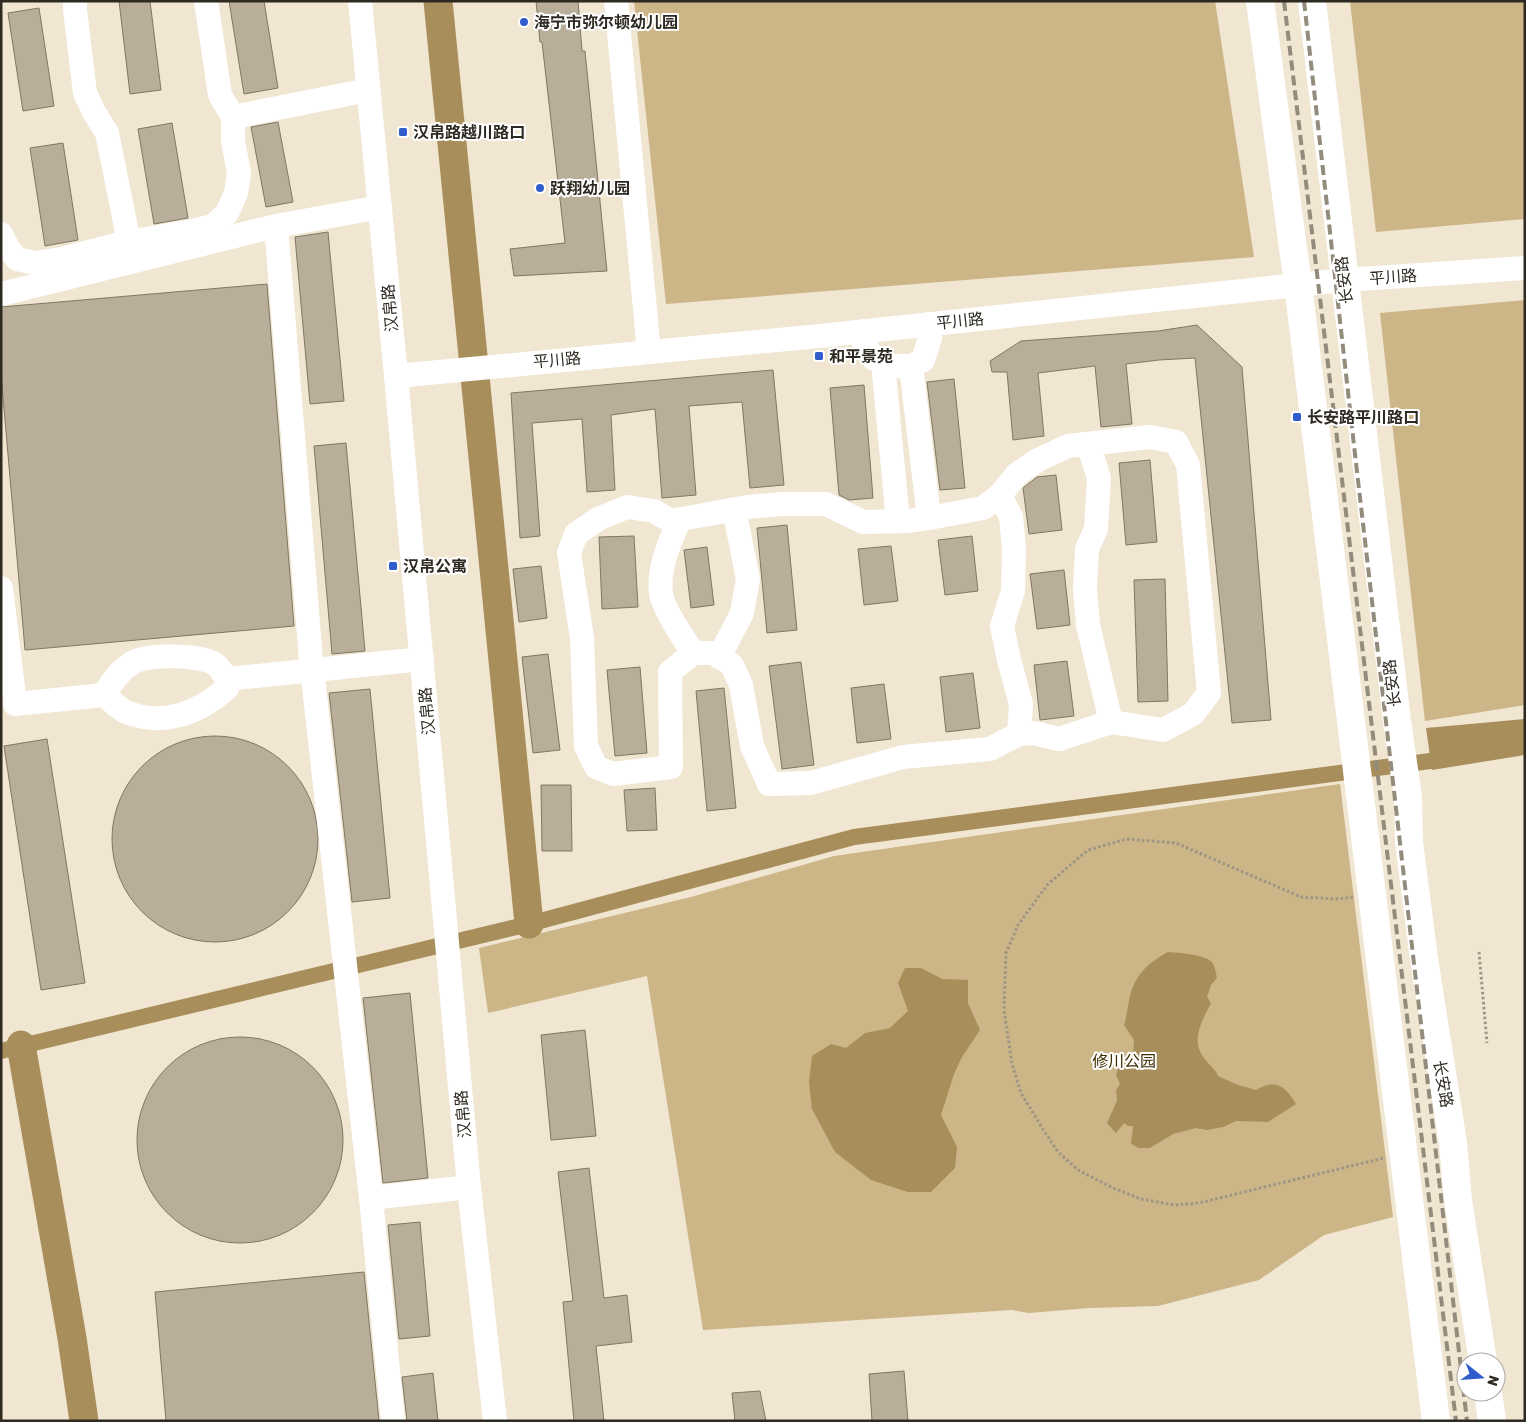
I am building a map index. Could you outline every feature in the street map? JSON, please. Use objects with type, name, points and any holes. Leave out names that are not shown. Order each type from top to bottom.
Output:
[{"type":"main road","points":[[1260,1],[1298,285],[1436,1421]]},
{"type":"main road","name":"长安路","points":[[1312,1],[1397,721],[1408,797],[1409,842],[1424,959],[1453,1143],[1458,1200],[1481,1352]]},
{"type":"main road","points":[[1489,1402],[1492,1421]]},
{"type":"street","points":[[75,1],[85,94],[107,132],[128,242]]},
{"type":"street","points":[[1,234],[8,248],[17,259],[35,263],[61,259],[128,242],[213,226],[226,213],[236,193],[239,173],[233,141],[233,117],[220,95],[206,1]]},
{"type":"street","name":"汉帛路","points":[[360,1],[380,207],[405,375],[422,660],[469,1187],[495,1421]]},
{"type":"street","points":[[616,1],[649,352]]},
{"type":"street","points":[[233,117],[368,90]]},
{"type":"street","points":[[1,294],[276,226],[380,207]]},
{"type":"street","points":[[276,226],[312,671],[350,1002],[393,1421]]},
{"type":"street","name":"平川路","points":[[405,375],[863,331],[1344,280],[1525,268]]},
{"type":"street","points":[[863,331],[864,344],[874,359],[891,366],[911,366],[924,360],[930,338],[929,324]]},
{"type":"street","points":[[883,362],[898,521]]},
{"type":"street","points":[[911,366],[929,518]]},
{"type":"street","points":[[1150,437],[1176,442],[1188,465],[1209,693],[1193,714],[1163,730],[1111,722],[1059,739],[1034,733],[1019,734],[990,749],[903,757],[811,783],[769,784],[752,746],[741,685],[732,666],[715,653],[693,653],[670,672],[671,767],[613,774],[596,767],[586,746],[582,638],[569,553],[576,534],[598,519],[627,507],[654,512],[672,521],[734,509],[783,504],[826,504],[863,522],[898,521],[929,518],[983,508],[1000,495],[1016,474],[1038,460],[1068,446],[1150,437]]},
{"type":"street","points":[[1088,444],[1100,478],[1096,529],[1088,548],[1085,590],[1088,625],[1111,722]]},
{"type":"street","points":[[1000,495],[1011,517],[1014,548],[1013,591],[1002,626],[1021,704],[1019,734]]},
{"type":"street","points":[[720,657],[742,613],[748,579],[734,509]]},
{"type":"street","points":[[680,520],[668,546],[662,567],[661,596],[680,635],[693,653]]},
{"type":"street","points":[[1,588],[15,704],[104,695],[124,711],[147,718],[174,717],[199,709],[213,700],[227,688],[227,679],[216,665],[199,657],[167,656],[133,662],[114,678],[104,695]]},
{"type":"street","points":[[227,679],[422,660]]},
{"type":"street","points":[[371,1198],[469,1187]]},
{"type":"path","points":[[1373,894],[1338,899],[1301,897],[1176,843],[1127,839],[1088,850],[1048,884],[1018,925],[1006,953],[1004,1010],[1012,1064],[1021,1092],[1058,1152],[1078,1170],[1113,1188],[1141,1199],[1174,1205],[1199,1203],[1404,1153]]},
{"type":"path","points":[[1479,952],[1487,1043]]},
{"type":"green space","points":[[634,1],[1215,1],[1254,257],[666,304]]},
{"type":"green space","points":[[1350,1],[1525,1],[1525,219],[1376,232]]},
{"type":"green space","points":[[1525,300],[1525,705],[1425,721],[1380,313]]},
{"type":"green space","name":"修川公园","points":[[1340,784],[1393,1217],[1324,1235],[1259,1280],[1158,1306],[1089,1308],[1029,1313],[1012,1310],[703,1330],[647,976],[488,1013],[479,948],[691,897],[834,856]]},
{"type":"shaded area","points":[[1525,719],[1525,755],[1432,770],[1426,728]]},
{"type":"shaded area","points":[[1168,952],[1203,957],[1214,965],[1217,978],[1211,985],[1207,997],[1211,1003],[1199,1030],[1198,1044],[1204,1058],[1218,1076],[1238,1085],[1256,1090],[1269,1085],[1280,1086],[1296,1104],[1268,1122],[1236,1121],[1223,1127],[1207,1130],[1196,1128],[1173,1134],[1150,1148],[1139,1148],[1131,1144],[1133,1126],[1128,1126],[1124,1123],[1116,1133],[1107,1123],[1117,1101],[1116,1090],[1120,1084],[1116,1075],[1118,1068],[1133,1054],[1134,1040],[1124,1025],[1131,992],[1147,966]]},
{"type":"shaded area","points":[[905,968],[921,968],[942,979],[968,980],[968,1003],[980,1030],[962,1057],[954,1074],[941,1115],[957,1147],[955,1168],[931,1192],[908,1192],[871,1180],[835,1152],[812,1109],[809,1082],[812,1056],[831,1044],[846,1048],[865,1033],[890,1028],[908,1011],[898,983]]},
{"type":"building","points":[[119,1],[150,1],[161,90],[130,94]]},
{"type":"building","points":[[229,1],[264,1],[278,88],[244,94]]},
{"type":"building","points":[[536,1],[578,1],[582,51],[585,51],[607,271],[514,276],[510,249],[565,243]]},
{"type":"building","points":[[39,8],[54,106],[23,111],[8,13]]},
{"type":"building","points":[[278,122],[293,202],[266,207],[251,127]]},
{"type":"building","points":[[172,123],[188,218],[154,224],[138,129]]},
{"type":"building","points":[[63,143],[78,240],[45,246],[30,148]]},
{"type":"building","points":[[328,232],[344,401],[310,404],[295,237]]},
{"type":"building","points":[[267,284],[294,626],[25,650],[1,374],[1,307]]},
{"type":"building","points":[[1197,325],[1242,367],[1271,720],[1232,723],[1195,358],[1126,364],[1132,424],[1101,427],[1095,366],[1038,373],[1044,436],[1013,440],[1007,372],[992,372],[990,361],[1021,341],[1158,331]]},
{"type":"building","points":[[773,370],[784,485],[750,488],[742,402],[689,406],[696,495],[662,498],[655,409],[611,415],[615,490],[587,492],[582,419],[532,423],[540,536],[520,538],[511,393]]},
{"type":"building","points":[[954,379],[965,488],[940,490],[927,382]]},
{"type":"building","points":[[864,385],[873,498],[849,500],[839,495],[830,388]]},
{"type":"building","points":[[346,443],[365,651],[332,654],[314,446]]},
{"type":"building","points":[[1150,460],[1157,542],[1126,545],[1119,463]]},
{"type":"building","points":[[1056,475],[1062,530],[1029,534],[1023,488],[1037,477]]},
{"type":"building","points":[[787,525],[797,630],[767,633],[757,528]]},
{"type":"building","points":[[634,536],[638,607],[602,609],[599,537]]},
{"type":"building","points":[[972,536],[978,591],[945,595],[938,540]]},
{"type":"building","points":[[891,546],[898,601],[864,605],[858,549]]},
{"type":"building","points":[[707,547],[714,605],[691,608],[684,550]]},
{"type":"building","points":[[541,566],[547,618],[519,622],[513,569]]},
{"type":"building","points":[[1064,570],[1070,625],[1037,629],[1030,574]]},
{"type":"building","points":[[1165,579],[1168,701],[1138,702],[1134,580]]},
{"type":"building","points":[[548,654],[560,750],[533,753],[522,657]]},
{"type":"building","points":[[1067,661],[1074,716],[1040,720],[1034,665]]},
{"type":"building","points":[[801,662],[814,765],[782,769],[769,666]]},
{"type":"building","points":[[640,667],[647,753],[615,756],[607,670]]},
{"type":"building","points":[[973,673],[980,728],[946,732],[940,677]]},
{"type":"building","points":[[884,684],[891,739],[857,743],[851,688]]},
{"type":"building","points":[[724,688],[736,808],[707,811],[696,691]]},
{"type":"building","points":[[370,689],[390,898],[352,902],[329,693]]},
{"type":"building","points":[[205,736],[225,736],[255,743],[281,759],[295,773],[311,799],[318,829],[318,849],[311,879],[295,905],[281,919],[255,935],[225,942],[205,942],[175,935],[149,919],[135,905],[119,879],[112,849],[112,829],[119,799],[135,773],[149,759],[175,743]]},
{"type":"building","points":[[47,739],[85,983],[41,990],[4,746]]},
{"type":"building","points":[[541,785],[571,785],[572,851],[542,851]]},
{"type":"building","points":[[655,788],[657,830],[627,831],[624,790]]},
{"type":"building","points":[[410,993],[428,1178],[383,1183],[363,998]]},
{"type":"building","points":[[585,1030],[596,1136],[551,1140],[541,1035]]},
{"type":"building","points":[[230,1037],[250,1037],[270,1041],[289,1049],[313,1067],[331,1091],[339,1110],[343,1140],[339,1170],[331,1189],[313,1213],[289,1231],[270,1239],[250,1243],[230,1243],[210,1239],[191,1231],[175,1220],[160,1205],[149,1189],[141,1170],[137,1150],[137,1130],[141,1110],[149,1091],[160,1075],[175,1060],[191,1049],[210,1041]]},
{"type":"building","points":[[589,1168],[604,1298],[627,1295],[632,1342],[596,1346],[604,1421],[574,1421],[563,1302],[573,1301],[558,1172]]},
{"type":"building","points":[[420,1222],[430,1336],[399,1339],[388,1225]]},
{"type":"building","points":[[364,1272],[379,1421],[166,1421],[155,1292]]},
{"type":"building","points":[[904,1371],[908,1421],[872,1421],[869,1374]]},
{"type":"building","points":[[433,1373],[438,1421],[407,1421],[402,1377]]},
{"type":"building","points":[[760,1391],[766,1421],[735,1421],[732,1393]]},
{"type":"waterway","points":[[438,1],[529,924]]},
{"type":"waterway","points":[[1,1051],[529,924],[854,837],[1453,758]]},
{"type":"waterway","points":[[21,1045],[72,1338],[84,1421]]},
{"type":"railway","points":[[1284,1],[1456,1421]]},
{"type":"railway","points":[[1304,1],[1467,1421]]},
{"type":"place","name":"海宁市弥尔顿幼儿园","points":[[524,22]]},
{"type":"place","name":"汉帛路越川路口","points":[[403,132]]},
{"type":"place","name":"跃翔幼儿园","points":[[540,188]]},
{"type":"place","name":"和平景苑","points":[[819,356]]},
{"type":"place","name":"长安路平川路口","points":[[1297,417]]},
{"type":"place","name":"汉帛公寓","points":[[393,566]]}]
